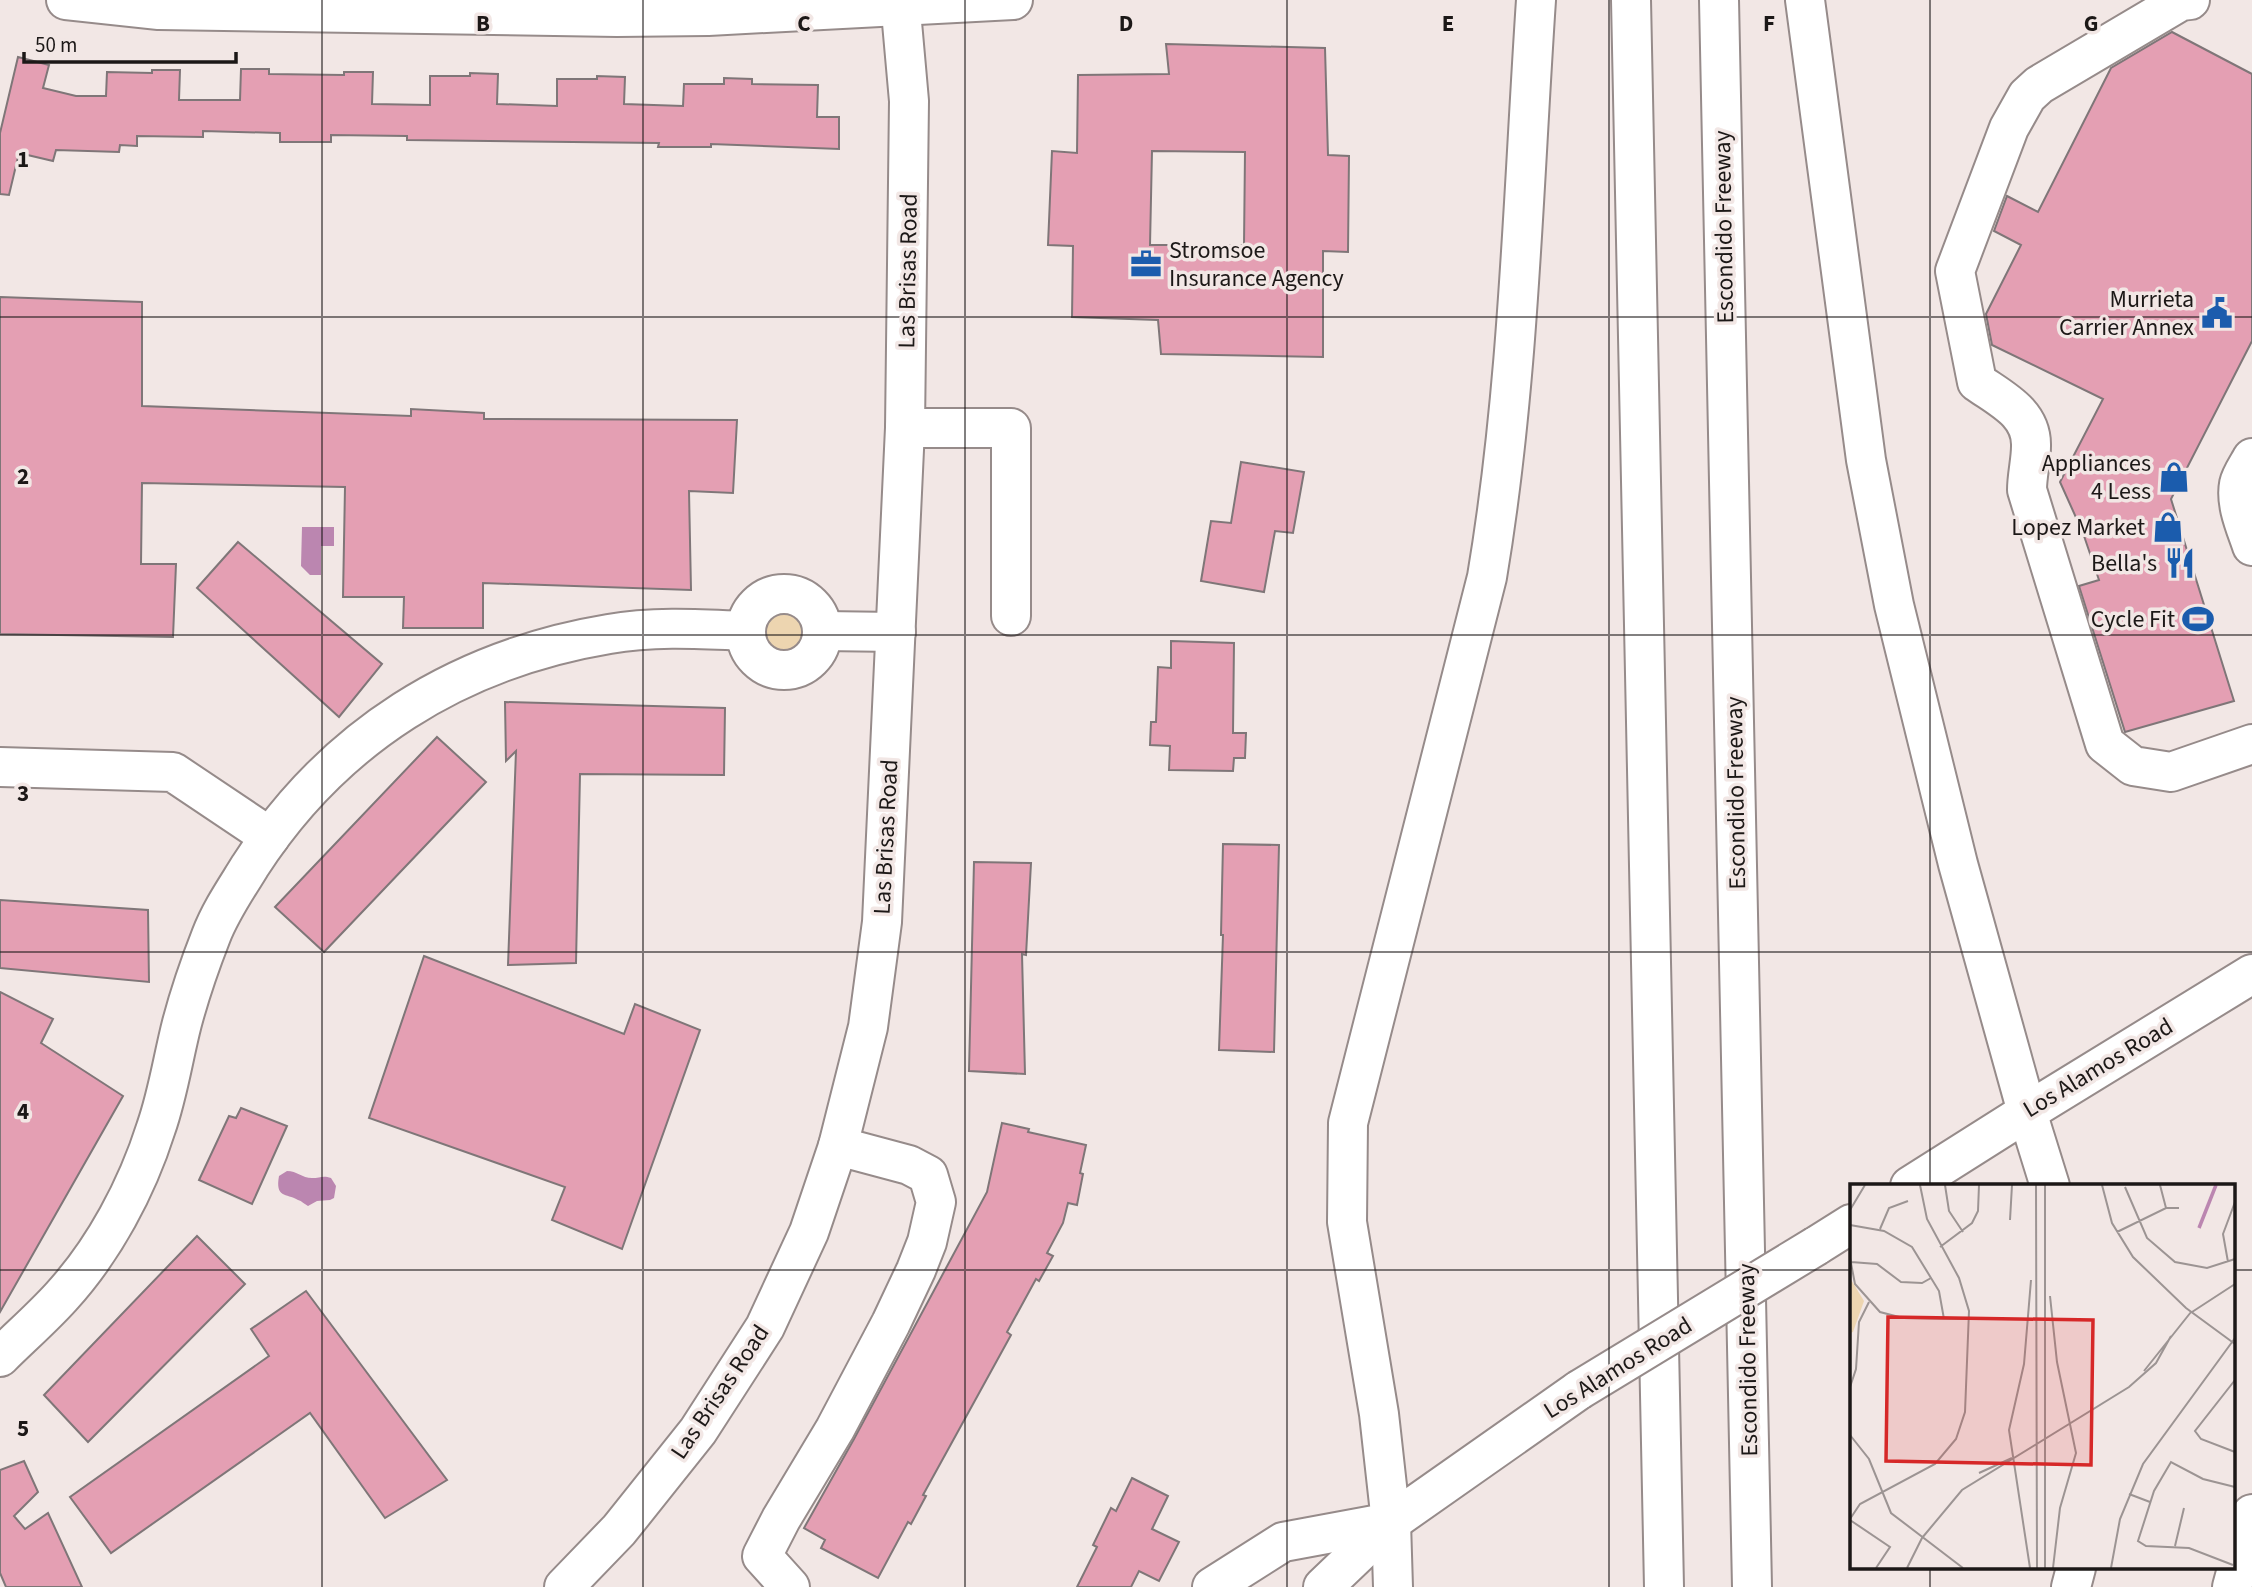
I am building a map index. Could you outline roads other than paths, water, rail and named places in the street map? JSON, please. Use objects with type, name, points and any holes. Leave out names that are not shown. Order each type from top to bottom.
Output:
[{"type":"main road","points":[[66,0],[159,10],[616,9],[708,16],[900,3],[1013,0]]},
{"type":"main road","points":[[1393,1587],[1391,1522],[1379,1414],[1347,1222],[1348,1123],[1487,577],[1501,496],[1513,378],[1536,0]]},
{"type":"main road","points":[[1632,0],[1664,1587]]},
{"type":"main road","name":"Escondido Freeway","points":[[1719,0],[1752,1587]]},
{"type":"main road","points":[[1805,0],[1866,460],[1891,592],[1958,864],[2026,1112],[2049,1184]]},
{"type":"main road","points":[[2190,0],[2181,1],[2039,85],[2026,96],[2009,128],[1955,271],[1977,382],[2016,410],[2026,421],[2030,431],[2028,490],[2105,744],[2133,766],[2171,772],[2252,744]]},
{"type":"main road","name":"Las Brisas Road","points":[[564,1587],[619,1530],[698,1431],[765,1327],[809,1232],[838,1146],[868,1027],[882,922],[905,428],[909,101],[900,3]]},
{"type":"main road","points":[[905,428],[1011,428],[1011,616]]},
{"type":"main road","points":[[2252,458],[2239,483],[2241,511],[2252,546]]},
{"type":"main road","points":[[783,594],[794,594],[809,602],[819,615],[823,639],[816,655],[802,666],[786,671],[771,668],[757,659],[748,646],[746,631],[748,619],[761,601],[783,594]]},
{"type":"main road","points":[[0,1357],[63,1295],[118,1215],[156,1130],[182,1022],[211,934],[226,902],[270,837],[307,791],[364,740],[412,704],[470,676],[533,651],[610,633],[677,629],[746,631]]},
{"type":"main road","points":[[823,631],[895,632]]},
{"type":"main road","points":[[0,767],[173,772],[270,837]]},
{"type":"main road","name":"Los Alamos Road","points":[[1913,1184],[2252,974]]},
{"type":"main road","points":[[775,1582],[762,1556],[835,1429],[891,1323],[927,1242],[936,1202],[928,1175],[909,1164],[838,1146]]},
{"type":"main road","name":"Los Alamos Road","points":[[1323,1587],[1391,1522],[1578,1390],[1850,1225]]},
{"type":"main road","points":[[2232,1587],[2252,1514]]},
{"type":"main road","name":"Los Alamos Road","points":[[1212,1587],[1283,1542],[1391,1522]]},
{"type":"main road","points":[[2071,1587],[2075,1570]]},
{"type":"place","name":"Stromsoe Insurance Agency","points":[[1146,264]]},
{"type":"place","name":"Murrieta Carrier Annex","points":[[2217,313]]},
{"type":"place","name":"Appliances 4 Less","points":[[2174,477]]},
{"type":"place","name":"Lopez Market","points":[[2168,527]]},
{"type":"place","name":"Bella's","points":[[2180,563]]},
{"type":"place","name":"Cycle Fit","points":[[2198,619]]}]
